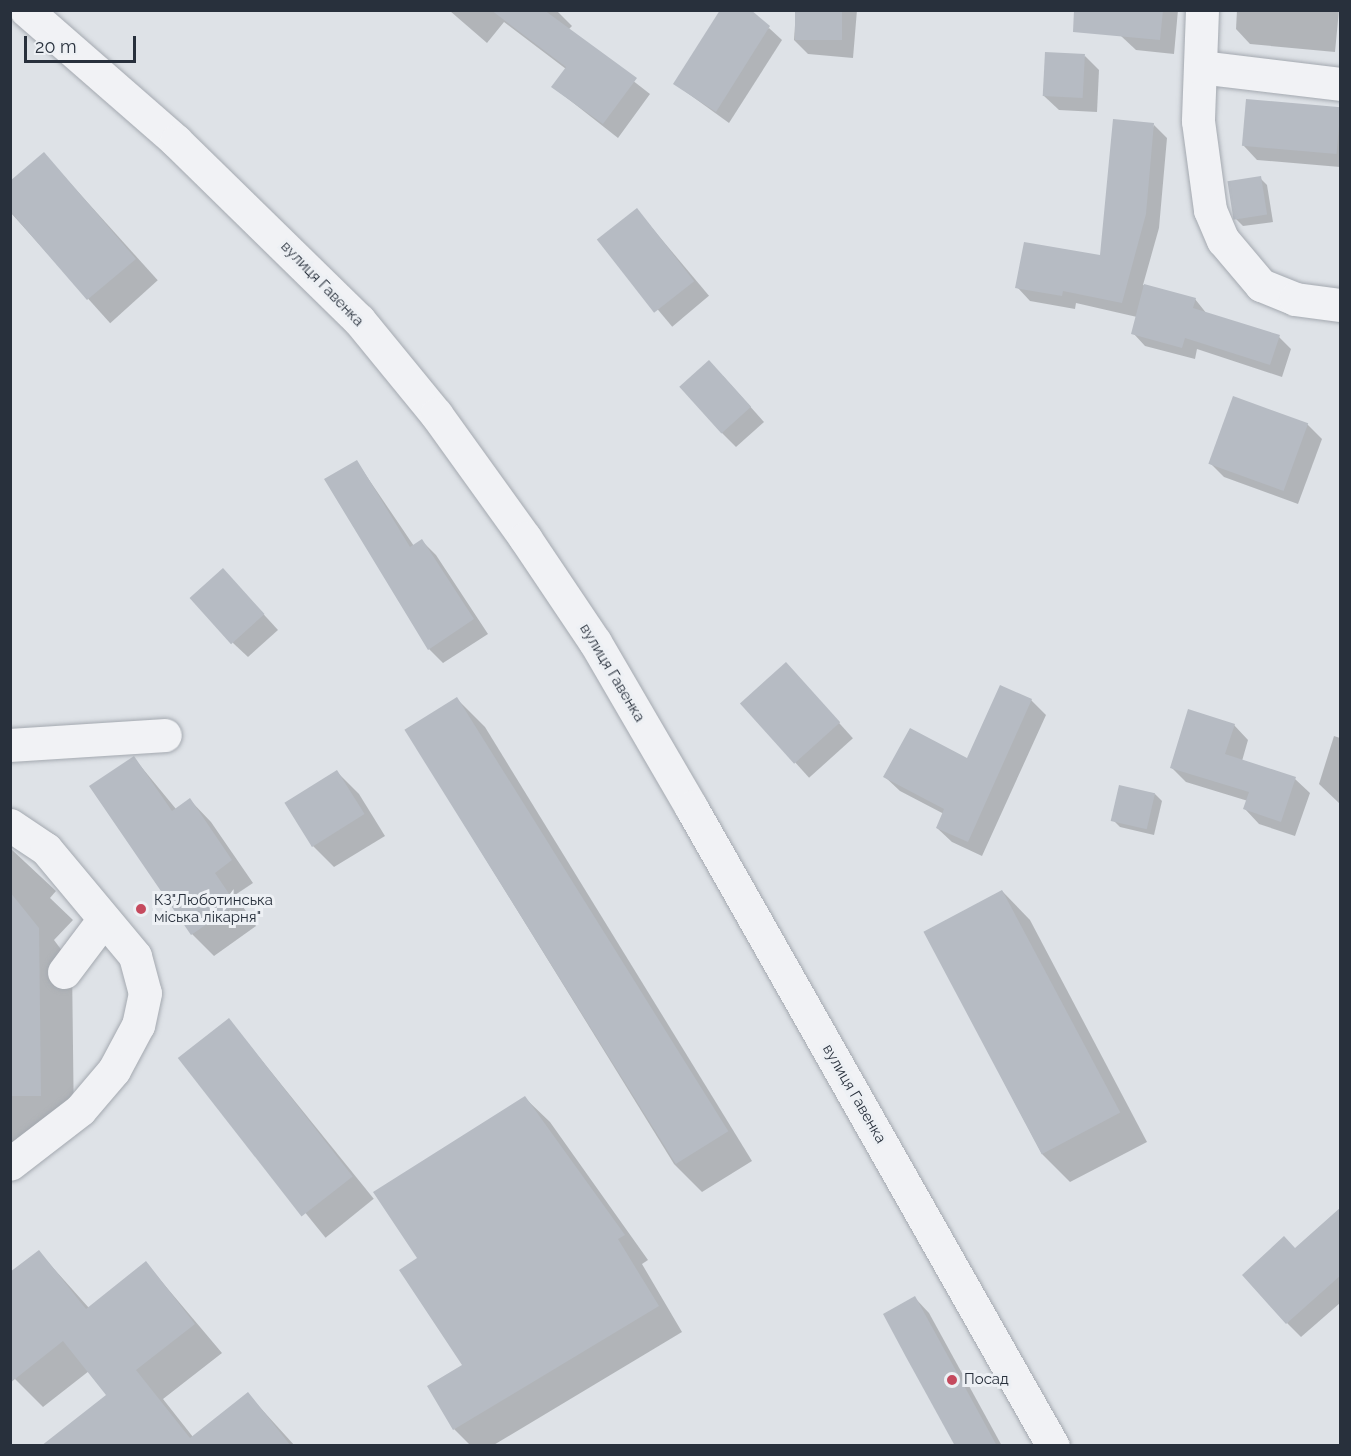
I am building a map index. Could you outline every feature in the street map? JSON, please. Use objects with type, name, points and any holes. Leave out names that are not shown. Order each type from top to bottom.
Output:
[{"type":"street","name":"вулиця Гавенка","points":[[26,10],[177,141],[359,320],[518,529],[643,725],[1053,1446]]},
{"type":"street","points":[[1202,10],[1198,121],[1210,210],[1223,240],[1261,285],[1295,299],[1341,305]]},
{"type":"street","points":[[1200,67],[1341,84]]},
{"type":"street","points":[[10,745],[165,735]]},
{"type":"street","points":[[10,825],[46,849],[104,919],[142,969],[145,993],[138,1025],[114,1070],[80,1110],[10,1164]]},
{"type":"street","points":[[64,972],[104,919]]},
{"type":"building","points":[[491,10],[544,10],[637,78],[603,124],[551,87],[566,67]]},
{"type":"building","points":[[720,10],[751,10],[770,26],[716,112],[673,84]]},
{"type":"building","points":[[795,10],[842,10],[842,40],[795,40]]},
{"type":"building","points":[[1074,10],[1163,10],[1160,40],[1073,32]]},
{"type":"building","points":[[1045,52],[1085,54],[1083,98],[1043,96]]},
{"type":"building","points":[[1246,99],[1340,107],[1337,154],[1242,146]]},
{"type":"building","points":[[1113,119],[1154,123],[1146,214],[1122,303],[1063,291],[1062,296],[1015,288],[1024,242],[1100,255]]},
{"type":"building","points":[[44,152],[136,259],[87,300],[10,211],[10,181]]},
{"type":"building","points":[[1261,176],[1267,215],[1234,220],[1227,181]]},
{"type":"building","points":[[637,208],[694,281],[654,313],[597,239]]},
{"type":"building","points":[[1144,284],[1196,298],[1193,308],[1280,335],[1270,365],[1185,338],[1182,348],[1131,334]]},
{"type":"building","points":[[709,360],[751,407],[721,434],[679,387]]},
{"type":"building","points":[[1233,396],[1308,423],[1284,491],[1208,464]]},
{"type":"building","points":[[357,460],[410,547],[422,539],[474,619],[428,650],[324,479]]},
{"type":"building","points":[[223,568],[264,614],[231,644],[190,598]]},
{"type":"building","points":[[786,662],[840,722],[794,764],[740,703]]},
{"type":"building","points":[[1000,685],[1032,699],[968,842],[936,828],[944,809],[883,777],[910,728],[967,758]]},
{"type":"building","points":[[457,697],[728,1131],[676,1164],[404,730]]},
{"type":"building","points":[[1188,709],[1235,724],[1225,754],[1296,777],[1281,822],[1243,809],[1249,792],[1170,768]]},
{"type":"building","points":[[134,756],[172,811],[190,798],[232,860],[215,873],[236,904],[191,935],[89,786]]},
{"type":"building","points":[[337,770],[365,814],[312,847],[284,803]]},
{"type":"building","points":[[1119,785],[1155,793],[1147,829],[1111,821]]},
{"type":"building","points":[[1002,890],[1120,1113],[1042,1154],[923,932]]},
{"type":"building","points":[[10,892],[39,928],[41,1096],[10,1096]]},
{"type":"building","points":[[229,1018],[353,1176],[302,1216],[178,1058]]},
{"type":"building","points":[[525,1096],[625,1235],[618,1239],[659,1306],[453,1430],[427,1386],[462,1365],[399,1270],[417,1258],[373,1192]]},
{"type":"building","points":[[1341,1207],[1341,1275],[1286,1324],[1242,1275],[1284,1236],[1295,1248]]},
{"type":"building","points":[[39,1250],[86,1309],[146,1261],[195,1324],[136,1370],[190,1438],[248,1392],[291,1446],[41,1446],[106,1395],[63,1341],[10,1383],[10,1272]]},
{"type":"building","points":[[915,1296],[997,1446],[955,1446],[906,1357],[883,1314]]},
{"type":"place","name":"КЗ\"Люботинська мiська лiкарня\"","points":[[141,909]]},
{"type":"place","name":"Посад","points":[[952,1380]]}]
